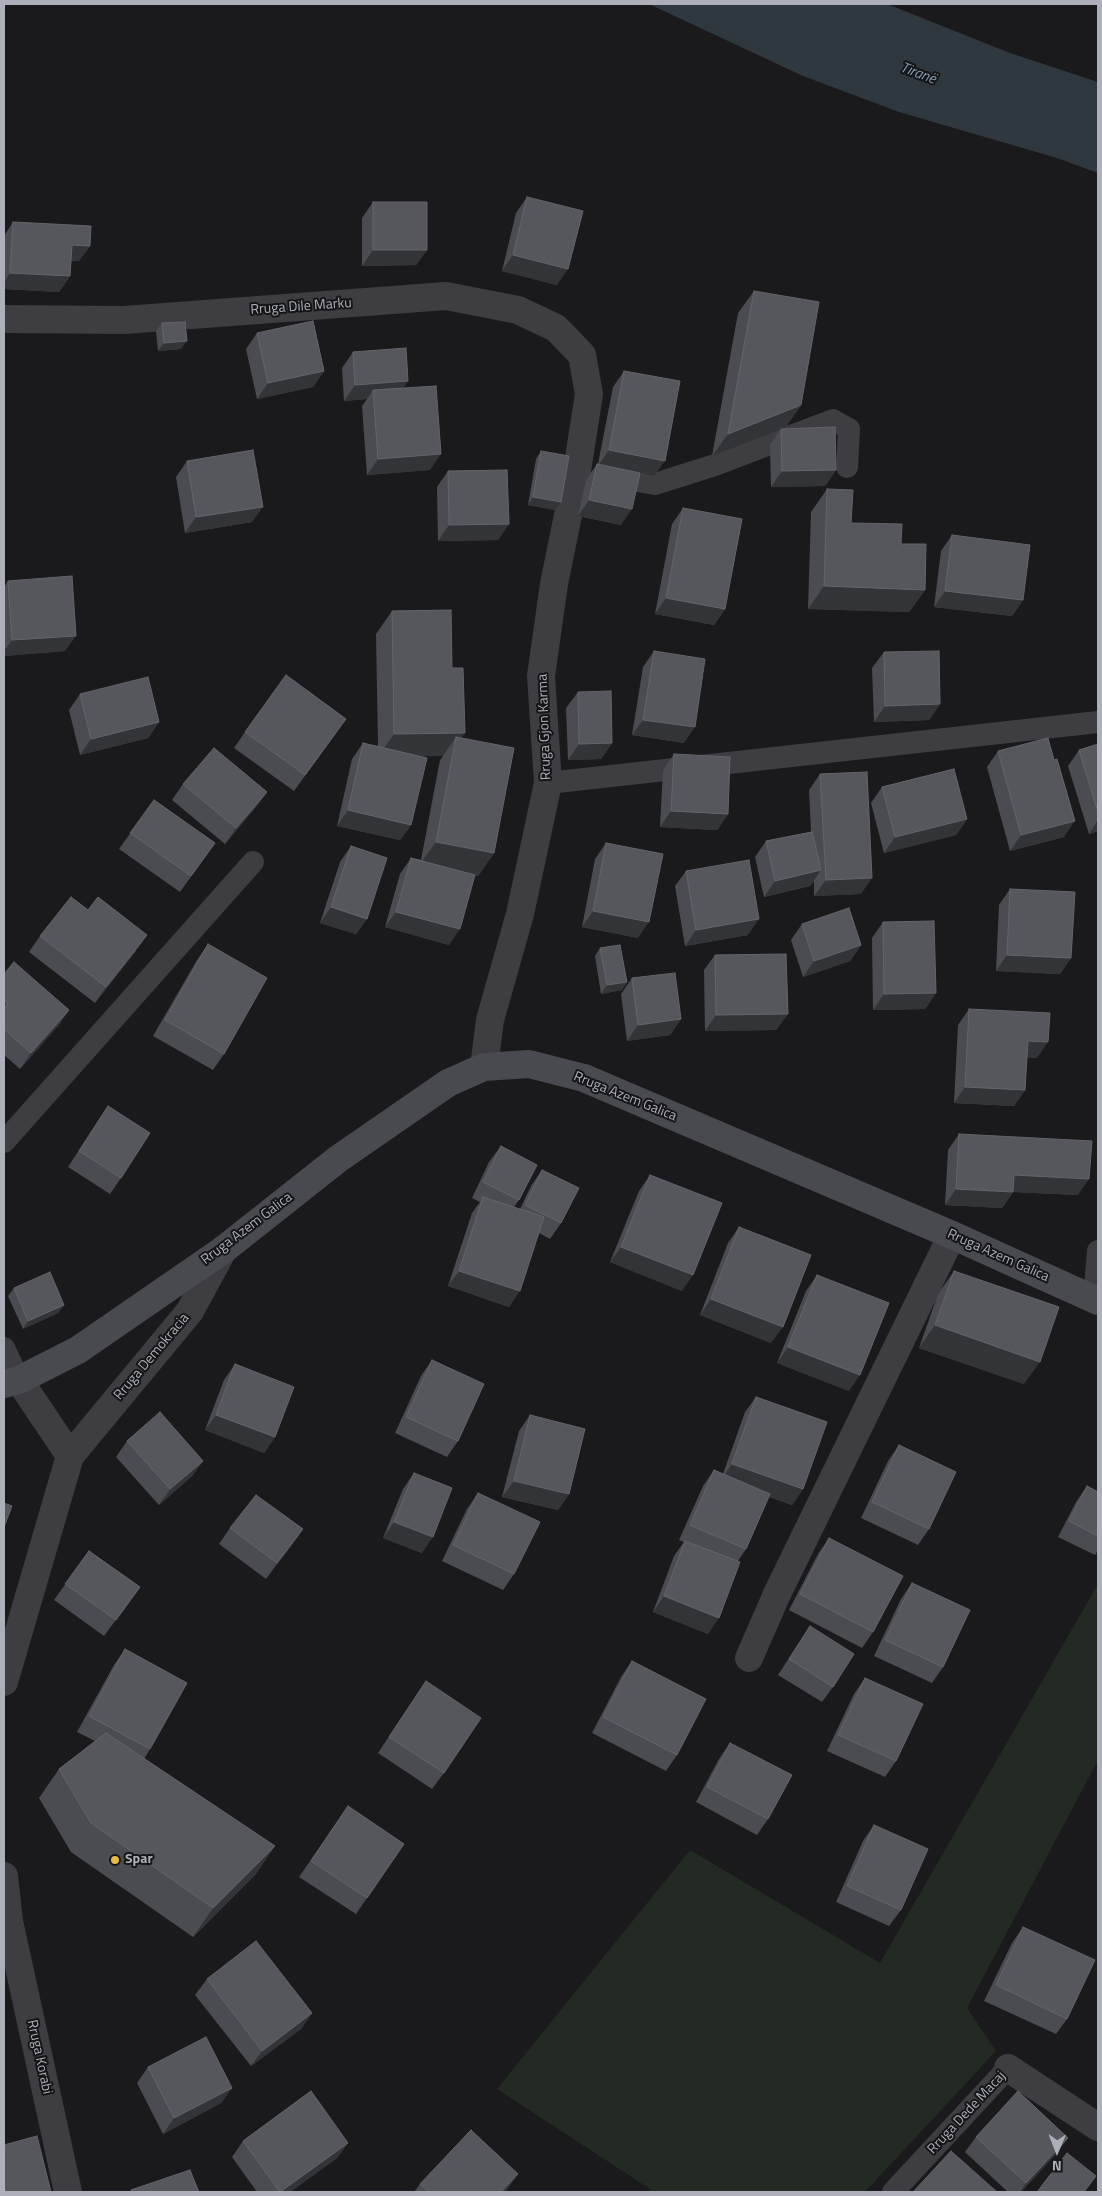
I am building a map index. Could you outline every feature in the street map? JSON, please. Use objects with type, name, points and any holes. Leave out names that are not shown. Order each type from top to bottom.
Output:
[{"type":"main road","name":"Rruga Azem Galica","points":[[9,1378],[78,1350],[222,1250],[338,1159],[448,1083],[484,1067],[529,1064],[584,1078],[952,1235],[1096,1300]]},
{"type":"street","name":"Rruga Dile Marku","points":[[4,319],[124,320],[446,296],[518,310],[556,328],[582,355]]},
{"type":"street","name":"Rruga Gjon Karma","points":[[484,1067],[490,1020],[520,914],[548,783],[541,676],[554,584],[577,471],[589,394],[582,355]]},
{"type":"street","points":[[750,1658],[777,1594],[952,1235]]},
{"type":"street","name":"Rruga Demokracia","points":[[4,1682],[70,1456],[190,1311],[222,1250]]},
{"type":"street","points":[[9,1378],[70,1456]]},
{"type":"street","points":[[4,1876],[6,1921]]},
{"type":"street","name":"Rruga Korabi","points":[[6,1921],[68,2192]]},
{"type":"street","name":"Rruga Dede Macaj","points":[[1008,2068],[1098,2127]]},
{"type":"lane","points":[[577,471],[655,484],[715,465],[833,420],[849,429],[847,467]]},
{"type":"lane","points":[[548,783],[1098,722]]},
{"type":"lane","points":[[4,1142],[253,862]]},
{"type":"lane","points":[[1096,1300],[1098,1251]]},
{"type":"lane","points":[[4,1348],[9,1378]]},
{"type":"lane","name":"Rruga Dede Macaj","points":[[893,2192],[1008,2068]]},
{"type":"shaded area","points":[[1098,1584],[1098,1760],[967,2008],[996,2051],[865,2192],[648,2192],[650,2189],[497,2089],[690,1850],[880,1963]]},
{"type":"water","name":"Tiranë","points":[[649,4],[887,4],[1010,53],[1098,82],[1098,173],[1057,158],[899,112],[803,76]]},
{"type":"building","points":[[527,197],[583,211],[568,269],[513,255]]},
{"type":"building","points":[[373,202],[427,202],[427,250],[373,250]]},
{"type":"building","points":[[13,222],[91,226],[90,246],[72,245],[70,276],[10,273]]},
{"type":"building","points":[[754,291],[819,302],[801,405],[728,434]]},
{"type":"building","points":[[313,321],[324,371],[268,383],[257,333]]},
{"type":"building","points":[[185,322],[187,341],[164,343],[162,323]]},
{"type":"building","points":[[406,348],[408,381],[355,385],[353,352]]},
{"type":"building","points":[[624,371],[680,381],[665,461],[609,450]]},
{"type":"building","points":[[436,386],[441,454],[378,459],[373,390]]},
{"type":"building","points":[[835,427],[836,470],[782,471],[781,429]]},
{"type":"building","points":[[253,450],[263,507],[196,517],[187,461]]},
{"type":"building","points":[[541,451],[569,456],[561,502],[533,497]]},
{"type":"building","points":[[597,464],[640,473],[632,509],[589,500]]},
{"type":"building","points":[[507,470],[509,524],[449,525],[448,471]]},
{"type":"building","points":[[827,489],[853,490],[851,523],[902,524],[901,544],[926,544],[925,590],[824,586]]},
{"type":"building","points":[[683,508],[742,519],[725,609],[666,598]]},
{"type":"building","points":[[952,535],[1030,545],[1023,600],[945,591]]},
{"type":"building","points":[[72,576],[76,636],[12,640],[8,581]]},
{"type":"building","points":[[451,610],[452,668],[463,668],[465,733],[394,734],[392,611]]},
{"type":"building","points":[[654,651],[705,659],[695,727],[643,720]]},
{"type":"building","points":[[939,651],[940,704],[885,706],[884,652]]},
{"type":"building","points":[[286,675],[346,719],[305,775],[245,732]]},
{"type":"building","points":[[148,677],[159,722],[91,739],[80,694]]},
{"type":"building","points":[[611,691],[612,743],[579,744],[578,692]]},
{"type":"building","points":[[456,737],[514,748],[494,853],[436,842]]},
{"type":"building","points":[[1048,738],[1054,760],[1057,759],[1075,821],[1021,835],[998,751]]},
{"type":"building","points":[[363,743],[427,758],[411,825],[348,810]]},
{"type":"building","points":[[1098,744],[1098,812],[1079,750]]},
{"type":"building","points":[[214,748],[267,792],[236,828],[183,784]]},
{"type":"building","points":[[674,754],[730,757],[728,814],[671,811]]},
{"type":"building","points":[[954,769],[967,819],[895,837],[882,787]]},
{"type":"building","points":[[867,772],[872,878],[826,880],[820,774]]},
{"type":"building","points":[[154,800],[215,843],[191,876],[130,833]]},
{"type":"building","points":[[812,832],[821,870],[775,881],[766,841]]},
{"type":"building","points":[[606,843],[663,854],[649,922],[593,911]]},
{"type":"building","points":[[351,846],[387,858],[367,919],[331,907]]},
{"type":"building","points":[[411,858],[475,875],[460,929],[396,912]]},
{"type":"building","points":[[749,860],[759,919],[696,930],[686,871]]},
{"type":"building","points":[[1010,889],[1075,892],[1071,958],[1007,955]]},
{"type":"building","points":[[71,897],[88,910],[98,897],[147,935],[106,987],[40,936]]},
{"type":"building","points":[[849,908],[861,945],[814,961],[802,924]]},
{"type":"building","points":[[934,921],[936,993],[884,994],[883,922]]},
{"type":"building","points":[[208,944],[267,978],[224,1054],[165,1020]]},
{"type":"building","points":[[620,945],[627,982],[607,985],[600,948]]},
{"type":"building","points":[[786,954],[788,1014],[716,1015],[715,955]]},
{"type":"building","points":[[14,962],[69,1010],[31,1053],[4,1029],[4,1009],[8,1003],[4,999],[4,974]]},
{"type":"building","points":[[675,973],[681,1019],[638,1025],[632,978]]},
{"type":"building","points":[[969,1009],[1050,1013],[1048,1042],[1028,1041],[1025,1090],[965,1087]]},
{"type":"building","points":[[108,1106],[150,1133],[121,1178],[79,1151]]},
{"type":"building","points":[[959,1134],[1092,1141],[1089,1179],[1014,1175],[1013,1192],[956,1189]]},
{"type":"building","points":[[501,1146],[537,1165],[519,1200],[483,1182]]},
{"type":"building","points":[[542,1170],[579,1188],[561,1223],[525,1205]]},
{"type":"building","points":[[650,1175],[722,1203],[693,1275],[621,1247]]},
{"type":"building","points":[[483,1197],[544,1217],[520,1291],[459,1271]]},
{"type":"building","points":[[739,1227],[811,1255],[783,1327],[711,1299]]},
{"type":"building","points":[[954,1271],[1059,1307],[1040,1362],[935,1325]]},
{"type":"building","points":[[50,1272],[64,1305],[28,1321],[14,1288]]},
{"type":"building","points":[[817,1275],[889,1303],[860,1375],[788,1347]]},
{"type":"building","points":[[432,1360],[484,1384],[458,1441],[406,1417]]},
{"type":"building","points":[[235,1364],[294,1387],[275,1437],[216,1415]]},
{"type":"building","points":[[756,1397],[827,1422],[803,1489],[732,1464]]},
{"type":"building","points":[[160,1412],[203,1461],[170,1489],[127,1441]]},
{"type":"building","points":[[530,1415],[585,1429],[569,1494],[514,1481]]},
{"type":"building","points":[[899,1445],[956,1472],[929,1529],[872,1502]]},
{"type":"building","points":[[714,1470],[770,1494],[746,1549],[690,1525]]},
{"type":"building","points":[[414,1473],[452,1488],[433,1537],[394,1522]]},
{"type":"building","points":[[1087,1486],[1098,1492],[1098,1536],[1069,1521]]},
{"type":"building","points":[[478,1493],[540,1522],[514,1574],[453,1545]]},
{"type":"building","points":[[256,1495],[303,1529],[277,1563],[230,1528]]},
{"type":"building","points":[[4,1503],[12,1506],[4,1527]]},
{"type":"building","points":[[829,1538],[903,1576],[873,1632],[800,1594]]},
{"type":"building","points":[[685,1541],[740,1562],[719,1618],[664,1596]]},
{"type":"building","points":[[89,1551],[140,1587],[116,1620],[65,1584]]},
{"type":"building","points":[[912,1583],[970,1610],[943,1667],[885,1640]]},
{"type":"building","points":[[810,1626],[854,1654],[833,1687],[789,1659]]},
{"type":"building","points":[[125,1649],[187,1683],[150,1749],[89,1716]]},
{"type":"building","points":[[632,1661],[706,1699],[677,1755],[603,1717]]},
{"type":"building","points":[[865,1678],[923,1704],[896,1761],[838,1735]]},
{"type":"building","points":[[426,1681],[481,1718],[444,1773],[389,1737]]},
{"type":"building","points":[[106,1733],[275,1846],[213,1908],[91,1823],[59,1769]]},
{"type":"building","points":[[730,1743],[792,1775],[768,1819],[707,1787]]},
{"type":"building","points":[[348,1806],[404,1844],[367,1898],[311,1861]]},
{"type":"building","points":[[874,1825],[928,1849],[901,1910],[847,1886]]},
{"type":"building","points":[[1023,1927],[1095,1960],[1067,2019],[996,1985]]},
{"type":"building","points":[[256,1941],[312,2013],[262,2051],[207,1979]]},
{"type":"building","points":[[206,2037],[232,2088],[174,2118],[148,2067]]},
{"type":"building","points":[[311,2091],[348,2143],[280,2192],[243,2141]]},
{"type":"building","points":[[1018,2091],[1068,2138],[1026,2183],[976,2137]]},
{"type":"building","points":[[471,2130],[518,2174],[501,2192],[429,2192],[420,2184]]},
{"type":"building","points":[[37,2136],[51,2192],[4,2192],[4,2145]]},
{"type":"building","points":[[951,2151],[997,2192],[913,2192]]},
{"type":"building","points":[[1067,2153],[1096,2176],[1084,2192],[1037,2192]]},
{"type":"building","points":[[190,2170],[199,2192],[131,2192],[131,2190]]},
{"type":"place","name":"Spar","points":[[115,1860]]}]
